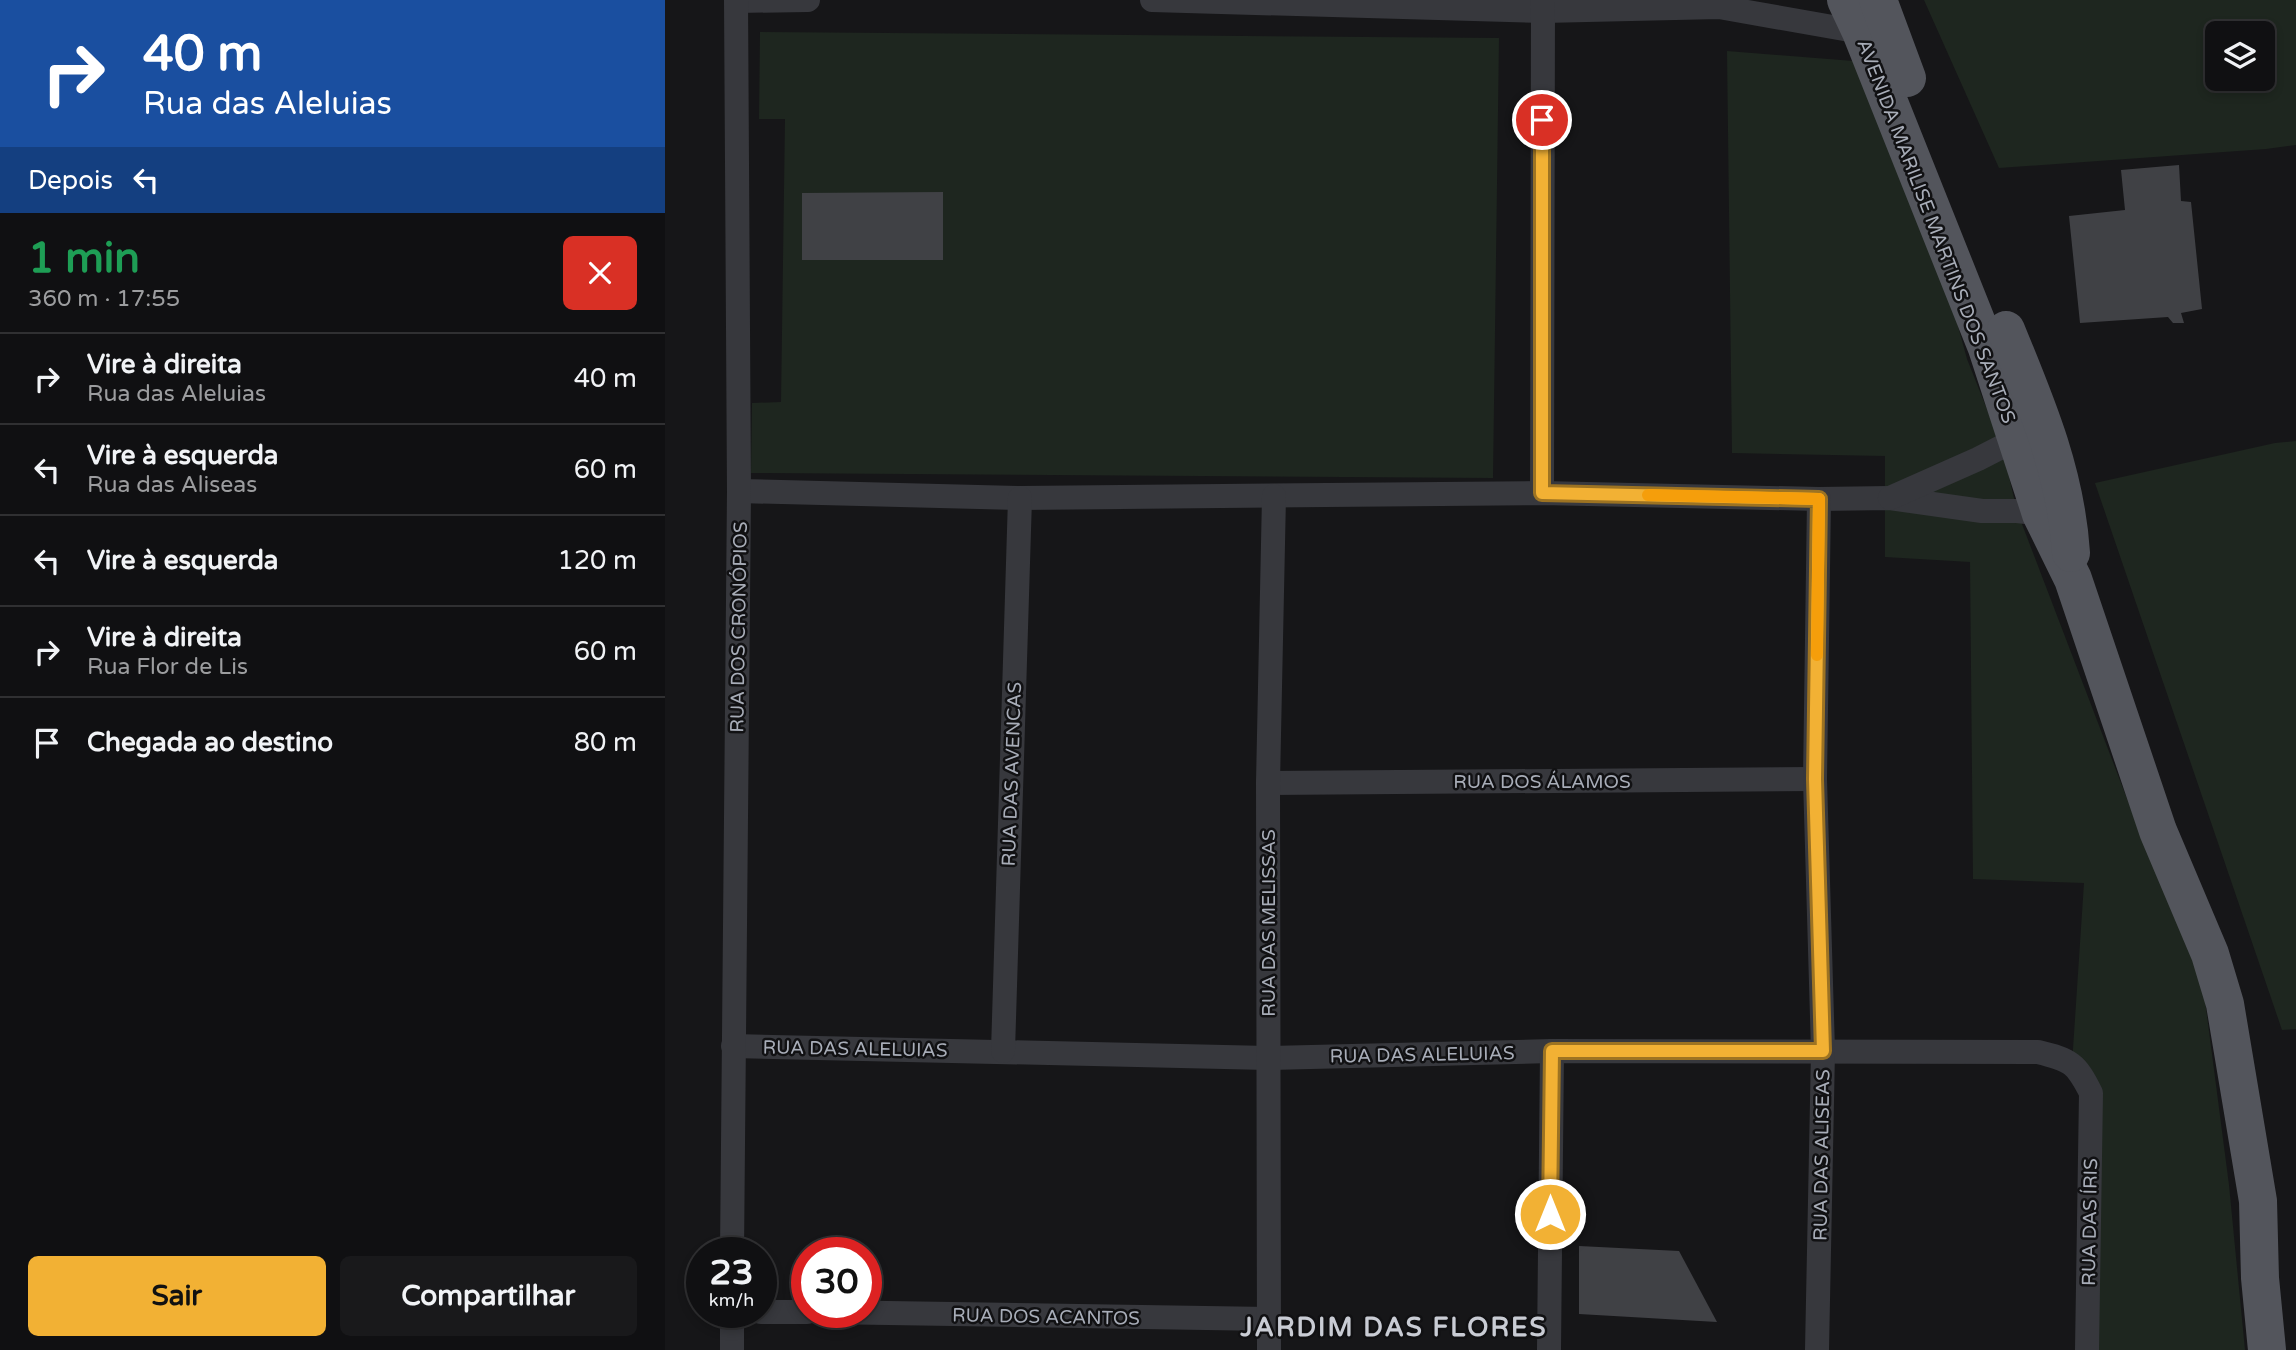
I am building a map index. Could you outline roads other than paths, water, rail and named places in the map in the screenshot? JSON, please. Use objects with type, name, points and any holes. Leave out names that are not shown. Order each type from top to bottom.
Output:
[{"type":"main road","name":"AVENIDA MARILISE MARTINS DOS SANTOS","points":[[1861,11],[1987,348],[2032,435],[2073,579],[2158,831],[2210,954],[2225,1004],[2258,1201],[2260,1278],[2267,1350]]},
{"type":"street","points":[[736,0],[808,0]]},
{"type":"street","name":"RUA DOS CRONÓPIOS","points":[[732,1237],[739,491],[736,0]]},
{"type":"street","points":[[1152,0],[1543,6],[1723,4],[1861,11]]},
{"type":"street","points":[[1542,493],[1543,6]]},
{"type":"street","points":[[1890,498],[2032,435]]},
{"type":"street","points":[[739,491],[1020,498],[1542,493],[1890,498],[1982,511],[2055,515]]},
{"type":"street","name":"RUA DAS MELISSAS","points":[[1269,1350],[1268,783],[1274,496]]},
{"type":"street","name":"RUA DAS AVENCAS","points":[[1003,1051],[1020,498]]},
{"type":"street","name":"RUA DAS ALISEAS","points":[[1817,1350],[1823,1051],[1815,779],[1819,499]]},
{"type":"street","name":"RUA DOS ÁLAMOS","points":[[1268,783],[1815,779]]},
{"type":"street","name":"RUA DAS ALELUIAS","points":[[733,1046],[1268,1058],[1552,1051],[2038,1052],[2061,1057],[2079,1069],[2091,1093]]},
{"type":"street","points":[[1549,1350],[1552,1051]]},
{"type":"street","name":"RUA DAS ÍRIS","points":[[2087,1350],[2091,1093]]},
{"type":"street","name":"RUA DOS ACANTOS","points":[[882,1313],[1269,1319]]},
{"type":"street","points":[[732,1328],[732,1350]]},
{"type":"district","name":"JARDIM DAS FLORES","points":[[1394,1327]]}]
